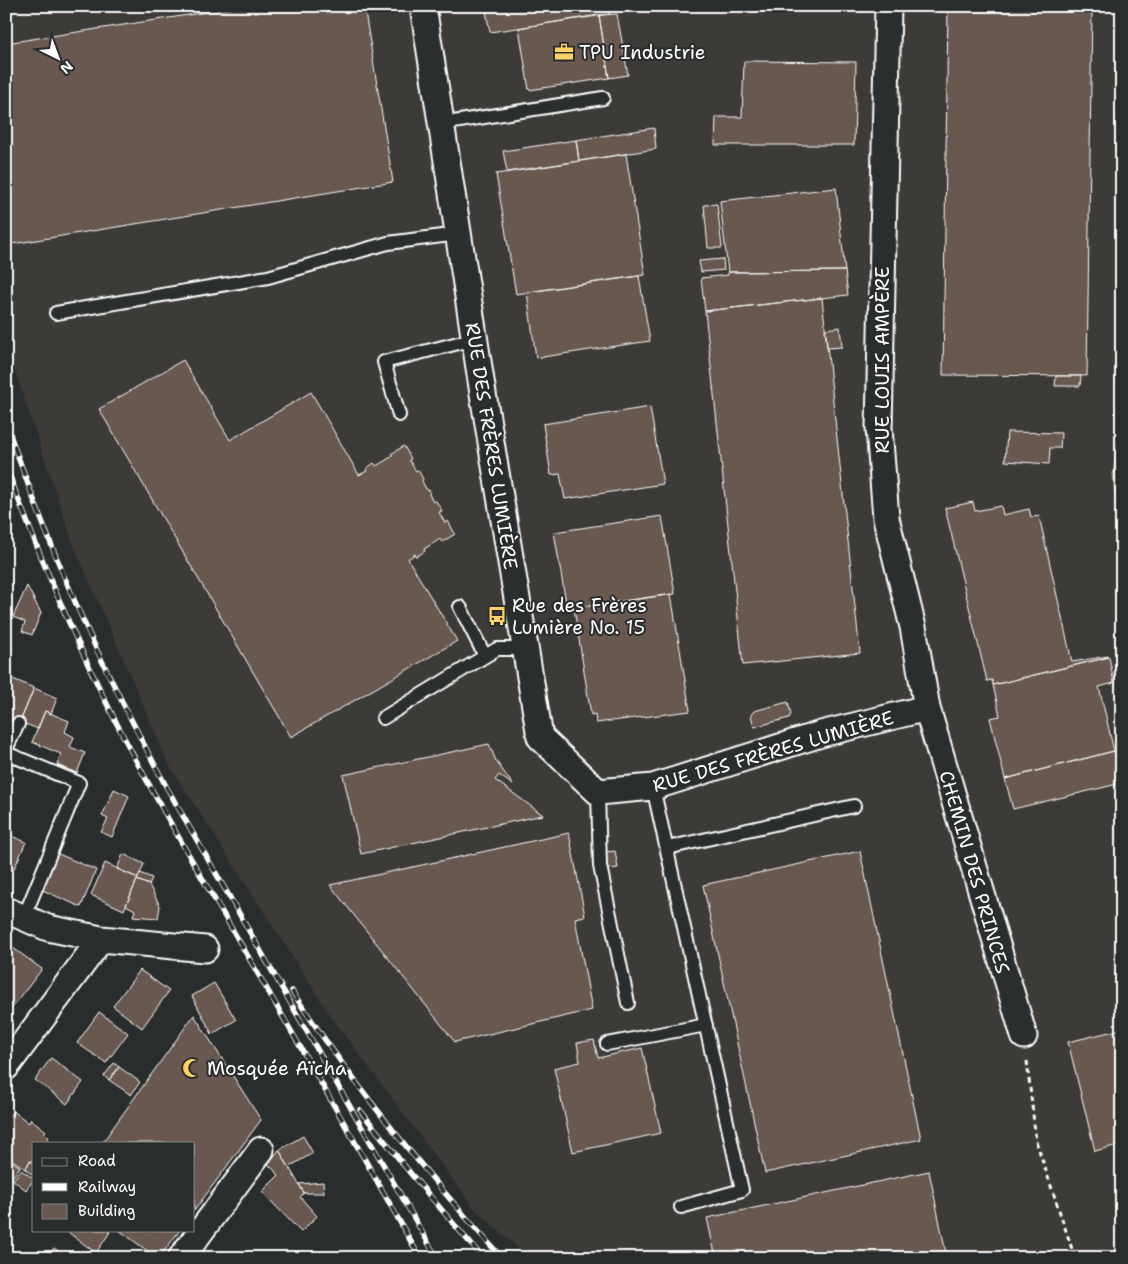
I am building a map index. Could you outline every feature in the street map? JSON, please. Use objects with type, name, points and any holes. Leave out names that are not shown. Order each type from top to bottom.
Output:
[{"type":"street","name":"RUE DES FRÈRES LUMIÈRE","points":[[423,6],[474,339],[540,737],[598,792],[653,786],[821,734],[927,708]]},
{"type":"street","name":"RUE LOUIS AMPÈRE","points":[[888,6],[879,428],[886,518],[913,627],[927,708]]},
{"type":"street","name":"CHEMIN DES PRINCES","points":[[927,708],[1024,1036]]},
{"type":"street","points":[[15,914],[48,928],[101,939],[205,949]]},
{"type":"street","points":[[6,1067],[101,939]]},
{"type":"street","points":[[181,1258],[261,1150]]},
{"type":"lane","points":[[441,124],[604,98]]},
{"type":"lane","points":[[56,313],[268,277],[388,243],[458,234]]},
{"type":"lane","points":[[399,416],[384,362],[474,339]]},
{"type":"lane","points":[[460,606],[485,656]]},
{"type":"lane","points":[[383,718],[497,649],[526,649]]},
{"type":"lane","points":[[6,748],[18,724]]},
{"type":"lane","points":[[6,752],[79,783],[15,914]]},
{"type":"lane","points":[[653,786],[742,1190],[681,1207]]},
{"type":"lane","points":[[598,792],[600,866],[628,1003]]},
{"type":"lane","points":[[667,848],[854,806]]},
{"type":"lane","points":[[607,1044],[706,1025]]},
{"type":"path","points":[[1024,1036],[1036,1141],[1075,1258]]},
{"type":"shaded area","points":[[6,6],[1122,6],[1122,407],[1113,475],[1122,558],[1122,1258],[529,1258],[474,1208],[332,1018],[169,765],[72,541],[6,344]]},
{"type":"green space","points":[[1122,407],[1122,558],[1113,475]]},
{"type":"building","points":[[247,6],[364,6],[393,182],[6,245],[6,43]]},
{"type":"building","points":[[485,6],[608,6],[610,14],[490,32]]},
{"type":"building","points":[[948,6],[1092,6],[1087,376],[943,375]]},
{"type":"building","points":[[617,14],[628,75],[609,78],[599,15]]},
{"type":"building","points":[[599,15],[609,78],[529,90],[519,28]]},
{"type":"building","points":[[744,61],[856,62],[854,145],[715,145],[716,117],[742,117]]},
{"type":"building","points":[[654,128],[656,149],[579,161],[576,140]]},
{"type":"building","points":[[576,140],[579,161],[507,172],[503,151]]},
{"type":"building","points":[[626,154],[645,275],[516,294],[496,174]]},
{"type":"building","points":[[836,188],[845,271],[728,272],[720,201]]},
{"type":"building","points":[[717,204],[722,248],[708,248],[704,205]]},
{"type":"building","points":[[723,259],[724,270],[701,272],[699,261]]},
{"type":"building","points":[[845,271],[848,295],[705,311],[701,278],[728,275],[728,272]]},
{"type":"building","points":[[639,276],[650,341],[536,358],[527,292]]},
{"type":"building","points":[[822,298],[860,653],[743,665],[705,311]]},
{"type":"building","points":[[840,327],[842,347],[827,348],[825,329]]},
{"type":"building","points":[[183,360],[230,440],[311,392],[359,475],[367,471],[366,469],[374,463],[376,466],[393,456],[391,454],[404,446],[411,459],[409,460],[416,471],[418,470],[426,489],[430,491],[429,494],[433,502],[436,501],[442,511],[439,512],[445,523],[448,521],[455,534],[442,542],[440,539],[424,549],[425,551],[416,557],[415,554],[408,559],[457,641],[291,737],[99,409]]},
{"type":"building","points":[[1056,376],[1081,376],[1080,386],[1055,386]]},
{"type":"building","points":[[650,407],[663,484],[565,499],[560,474],[551,475],[543,424]]},
{"type":"building","points":[[1007,432],[1061,433],[1060,448],[1050,448],[1049,464],[1005,461]]},
{"type":"building","points":[[973,502],[975,511],[1001,506],[1003,515],[1029,509],[1031,517],[1039,516],[1072,662],[1109,657],[993,685],[992,680],[987,681],[945,508]]},
{"type":"building","points":[[662,516],[675,594],[567,609],[554,532]]},
{"type":"building","points":[[27,586],[41,613],[32,635],[22,631],[25,622],[13,617]]},
{"type":"building","points":[[671,594],[690,711],[596,723],[595,714],[591,715],[574,608]]},
{"type":"building","points":[[1109,657],[1114,683],[1099,687],[1114,751],[1005,779],[990,718],[1000,716],[993,685]]},
{"type":"building","points":[[13,679],[34,688],[20,722],[6,716],[6,694]]},
{"type":"building","points":[[34,688],[57,698],[51,714],[45,711],[38,729],[20,722]]},
{"type":"building","points":[[788,702],[791,714],[789,718],[754,727],[751,715],[754,711]]},
{"type":"building","points":[[45,711],[69,721],[65,732],[74,737],[70,747],[85,753],[77,773],[57,765],[61,754],[32,742]]},
{"type":"building","points":[[489,744],[496,761],[513,785],[499,775],[495,780],[543,815],[361,854],[343,775]]},
{"type":"building","points":[[1114,751],[1122,783],[1013,809],[1005,779]]},
{"type":"building","points":[[114,789],[129,796],[112,837],[101,832],[108,819],[102,816]]},
{"type":"building","points":[[569,833],[585,916],[575,918],[592,1010],[455,1042],[330,885]]},
{"type":"building","points":[[6,834],[26,842],[13,871],[6,869]]},
{"type":"building","points":[[615,851],[618,868],[608,869],[605,852]]},
{"type":"building","points":[[860,851],[921,1139],[765,1173],[703,885]]},
{"type":"building","points":[[56,853],[96,870],[81,907],[40,889]]},
{"type":"building","points":[[123,854],[144,864],[138,878],[117,869]]},
{"type":"building","points":[[105,863],[138,878],[124,910],[91,895]]},
{"type":"building","points":[[140,873],[152,878],[149,885],[137,880]]},
{"type":"building","points":[[137,880],[149,885],[160,906],[158,918],[133,916],[135,910],[126,905]]},
{"type":"building","points":[[9,945],[42,969],[9,1012],[6,1009],[6,948]]},
{"type":"building","points":[[140,970],[169,991],[142,1028],[113,1006]]},
{"type":"building","points":[[214,983],[236,1020],[212,1034],[192,996]]},
{"type":"building","points":[[99,1012],[128,1033],[106,1063],[77,1043]]},
{"type":"building","name":"Mosquée Aïcha","points":[[194,1015],[261,1120],[195,1210],[195,1142],[103,1142]]},
{"type":"building","points":[[1122,1029],[1122,1144],[1095,1151],[1068,1042]]},
{"type":"building","points":[[594,1040],[598,1058],[642,1048],[661,1133],[573,1152],[554,1068],[580,1062],[577,1043]]},
{"type":"building","points":[[51,1058],[83,1082],[67,1104],[35,1080]]},
{"type":"building","points":[[114,1063],[119,1067],[109,1080],[104,1076]]},
{"type":"building","points":[[119,1067],[140,1082],[131,1095],[109,1080]]},
{"type":"building","points":[[13,1111],[29,1123],[31,1119],[46,1131],[44,1133],[49,1137],[46,1142],[32,1142],[32,1160],[25,1169],[6,1155],[6,1120]]},
{"type":"building","points":[[303,1136],[313,1153],[289,1167],[279,1150]]},
{"type":"building","points":[[279,1150],[304,1193],[300,1197],[317,1216],[301,1232],[262,1192],[279,1175],[268,1164]]},
{"type":"building","points":[[6,1157],[20,1167],[11,1179],[6,1175],[8,1170],[6,1169]]},
{"type":"building","points":[[30,1161],[32,1162],[32,1174],[25,1169]]},
{"type":"building","points":[[21,1170],[32,1178],[32,1182],[26,1190],[13,1180]]},
{"type":"building","points":[[929,1171],[947,1258],[716,1258],[707,1218]]},
{"type":"building","points":[[323,1182],[324,1193],[304,1193],[299,1184]]},
{"type":"building","points":[[68,1232],[110,1232],[96,1253]]},
{"type":"building","points":[[122,1232],[178,1232],[159,1258]]},
{"type":"building","points":[[54,1248],[68,1258],[57,1258],[50,1253]]},
{"type":"railway","points":[[6,424],[66,582],[131,720],[167,788],[437,1258]]},
{"type":"railway","points":[[6,466],[71,627],[130,750],[420,1258]]},
{"type":"railway","points":[[292,991],[365,1095],[446,1194],[502,1258]]},
{"type":"railway","points":[[360,1110],[411,1174],[483,1258]]},
{"type":"place","name":"TPU Industrie","points":[[564,52]]},
{"type":"place","name":"Rue des Frères Lumière No. 15","points":[[497,616]]},
{"type":"place","name":"Mosquée Aïcha","points":[[192,1068]]}]
